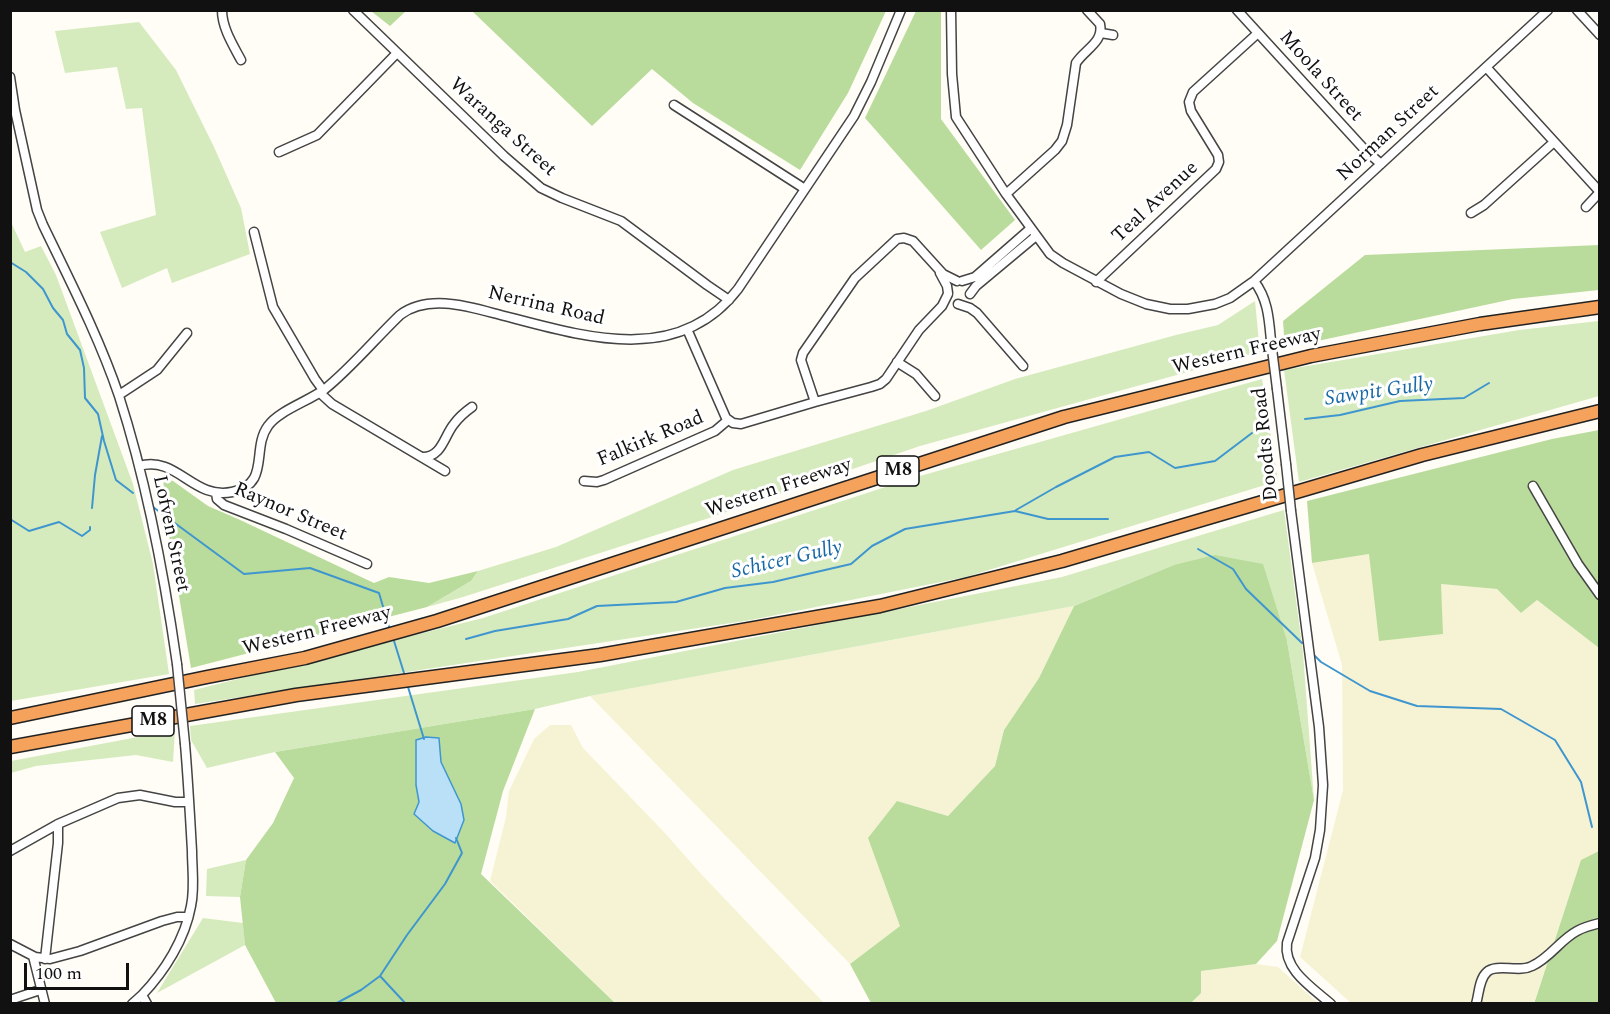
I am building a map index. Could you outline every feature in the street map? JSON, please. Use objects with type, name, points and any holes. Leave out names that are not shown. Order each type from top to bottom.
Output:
[{"type":"highway","name":"Western Freeway","points":[[10,718],[305,658],[437,621],[1064,417],[1311,356],[1480,324],[1599,307]]},
{"type":"highway","name":"M8","points":[[10,747],[296,695],[600,655],[880,606],[1062,561],[1422,455],[1599,411]]},
{"type":"street","points":[[222,10],[224,25],[241,60]]},
{"type":"street","name":"Waranga Street","points":[[352,10],[504,156],[541,188],[621,221],[727,302]]},
{"type":"street","name":"Nerrina Road","points":[[216,493],[234,492],[252,482],[257,472],[263,436],[269,423],[321,392],[400,315],[412,308],[438,304],[463,306],[584,335],[626,339],[651,339],[687,329],[710,317],[727,302],[738,288],[864,99],[900,10]]},
{"type":"street","points":[[951,10],[952,74],[956,117],[1006,194],[1054,257],[1096,282],[1133,300],[1156,307],[1194,308],[1222,302],[1254,281]]},
{"type":"street","points":[[1006,194],[1058,147],[1068,131],[1076,63],[1097,41],[1101,33],[1100,24],[1087,10]]},
{"type":"street","name":"Moola Street","points":[[1237,10],[1366,151],[1382,164]]},
{"type":"street","name":"Norman Street","points":[[1254,281],[1548,10]]},
{"type":"street","points":[[1577,10],[1599,35]]},
{"type":"street","points":[[1101,33],[1113,35]]},
{"type":"street","name":"Teal Avenue","points":[[1096,282],[1216,169],[1219,162],[1216,151],[1191,111],[1190,98],[1198,87],[1258,33]]},
{"type":"street","points":[[279,152],[317,135],[396,54]]},
{"type":"street","points":[[1486,67],[1599,192],[1586,207]]},
{"type":"street","name":"Lofven Street","points":[[10,77],[37,210],[85,313],[118,395],[139,466],[158,547],[177,664],[189,802],[193,891],[191,908],[179,941],[167,963],[154,982],[132,1004]]},
{"type":"street","points":[[674,105],[805,189]]},
{"type":"street","points":[[1471,213],[1484,205],[1554,142]]},
{"type":"street","points":[[1219,162],[1229,163]]},
{"type":"street","points":[[254,232],[273,307],[321,392],[332,404],[446,471]]},
{"type":"street","points":[[687,329],[728,420],[733,423],[741,423],[877,385],[886,379],[915,336],[944,305],[950,286],[977,275],[1033,232]]},
{"type":"street","points":[[932,316],[958,303],[965,302],[976,286],[1033,232]]},
{"type":"street","points":[[815,402],[801,360],[803,353],[855,278],[898,238],[909,239],[916,244],[938,270],[947,286],[951,300],[977,313],[1023,366]]},
{"type":"street","points":[[938,270],[947,277],[969,287],[977,313]]},
{"type":"street","name":"Doodts Road","points":[[1254,281],[1265,300],[1271,341],[1319,728],[1323,785],[1320,830],[1315,858],[1287,943],[1287,953],[1289,962],[1295,971],[1331,1004]]},
{"type":"street","points":[[118,395],[157,370],[187,333]]},
{"type":"street","points":[[897,362],[916,374],[935,396]]},
{"type":"street","points":[[422,457],[436,453],[452,426],[472,407]]},
{"type":"street","name":"Falkirk Road","points":[[584,481],[600,481],[616,475],[715,431],[728,420]]},
{"type":"street","name":"Raynor Street","points":[[139,466],[152,464],[167,466],[199,487],[216,493],[217,500],[224,504],[367,564]]},
{"type":"street","points":[[1533,486],[1578,564],[1599,595]]},
{"type":"street","points":[[10,851],[58,824],[124,797],[144,796],[175,802],[189,802]]},
{"type":"street","points":[[45,959],[58,843],[58,824]]},
{"type":"street","points":[[10,944],[33,956],[45,959],[54,958],[80,951],[162,921],[188,917]]},
{"type":"street","points":[[1476,1004],[1485,974],[1489,970],[1530,968],[1577,931],[1599,923]]},
{"type":"street","points":[[33,956],[45,1004]]},
{"type":"street","points":[[10,1000],[40,990]]},
{"type":"street","points":[[142,995],[147,1004]]},
{"type":"shaded area","points":[[1369,554],[1441,584],[1497,589],[1521,613],[1537,600],[1599,648],[1599,851],[1581,861],[1534,1003],[1351,1003],[1300,957],[1343,790],[1342,665],[1312,563]]},
{"type":"shaded area","points":[[1074,606],[1039,678],[1004,730],[995,766],[948,816],[897,801],[900,926],[850,964],[590,696]]},
{"type":"shaded area","points":[[550,725],[571,725],[583,748],[824,1003],[615,1003],[490,881],[506,817],[509,791],[534,739]]},
{"type":"shaded area","points":[[1256,964],[1278,967],[1318,1003],[1191,1004],[1201,992],[1200,971]]},
{"type":"green space","points":[[371,11],[406,11],[390,26]]},
{"type":"green space","points":[[472,11],[886,11],[848,93],[800,170],[693,103],[652,69],[592,126]]},
{"type":"green space","points":[[916,11],[941,11],[941,119],[1015,220],[981,250],[865,118]]},
{"type":"green space","points":[[139,22],[176,70],[214,147],[241,208],[250,254],[172,283],[167,268],[122,288],[100,232],[156,215],[142,108],[126,109],[117,67],[65,73],[55,31]]},
{"type":"green space","points":[[10,220],[25,252],[41,246],[56,275],[133,484],[153,564],[169,674],[11,701]]},
{"type":"green space","points":[[1599,245],[1599,290],[1513,299],[1285,348],[1283,321],[1365,255]]},
{"type":"green space","points":[[1255,301],[1260,352],[920,446],[709,518],[427,607],[471,581],[478,571],[556,547],[733,470],[926,411],[1015,379],[1218,325]]},
{"type":"green space","points":[[1599,321],[1599,396],[1299,482],[1284,370],[1519,330]]},
{"type":"green space","points":[[1262,379],[1278,481],[966,577],[751,620],[195,704],[194,690],[483,618],[913,478]]},
{"type":"green space","points":[[1599,430],[1599,648],[1537,600],[1521,613],[1497,589],[1441,584],[1443,634],[1379,641],[1369,554],[1312,563],[1307,501],[1552,439]]},
{"type":"green space","points":[[163,479],[173,481],[208,506],[374,583],[389,577],[429,583],[478,571],[471,581],[427,607],[191,668],[169,536]]},
{"type":"green space","points":[[1284,510],[1303,653],[1314,800],[1287,641],[1174,565],[1074,606],[590,696],[535,709],[275,752],[207,768],[191,740],[190,726],[578,672],[1062,577]]},
{"type":"green space","points":[[1215,555],[1263,564],[1287,641],[1314,800],[1277,941],[1256,964],[1201,971],[1201,993],[1191,1003],[871,1003],[850,964],[900,926],[868,838],[897,801],[948,816],[995,766],[1004,730],[1039,678],[1074,606],[1174,565]]},
{"type":"green space","points":[[535,709],[503,791],[481,874],[615,1003],[276,1003],[245,945],[240,897],[246,860],[273,823],[294,778],[275,752]]},
{"type":"green space","points":[[175,730],[173,762],[136,755],[36,766],[11,773],[11,761]]},
{"type":"green space","points":[[1599,851],[1599,1003],[1534,1004],[1581,860]]},
{"type":"green space","points":[[246,860],[240,897],[206,896],[207,869]]},
{"type":"green space","points":[[203,918],[243,923],[245,945],[157,993]]},
{"type":"water","points":[[426,737],[439,738],[441,762],[461,804],[464,820],[455,843],[433,831],[414,814],[419,802],[416,785],[416,740]]},
{"type":"waterway","points":[[10,262],[26,272],[43,289],[53,308],[63,320],[67,334],[80,350],[84,368],[85,398],[98,414],[116,480],[133,493]]},
{"type":"waterway","name":"Sawpit Gully","points":[[1305,419],[1340,415],[1400,401],[1464,398],[1489,383]]},
{"type":"waterway","name":"Sawpit Gully","points":[[1016,510],[1115,457],[1149,452],[1175,468],[1215,461],[1252,433]]},
{"type":"waterway","points":[[92,508],[102,436]]},
{"type":"waterway","points":[[153,507],[244,574],[310,568],[379,593],[389,627]]},
{"type":"waterway","name":"Schicer Gully","points":[[466,639],[495,631],[568,619],[597,606],[676,602],[725,588],[773,582],[851,564],[872,546],[905,529],[1015,511],[1048,519],[1108,519]]},
{"type":"waterway","points":[[10,519],[29,531],[59,522],[82,536],[90,530],[90,527]]},
{"type":"waterway","name":"Schicer Gully","points":[[1198,549],[1233,569],[1246,589],[1302,643]]},
{"type":"waterway","name":"Schicer Gully","points":[[394,641],[404,673]]},
{"type":"waterway","name":"Schicer Gully","points":[[1315,656],[1321,662],[1370,691],[1417,706],[1501,709],[1555,740],[1581,782],[1592,827]]},
{"type":"waterway","points":[[408,687],[424,739]]},
{"type":"waterway","points":[[406,1004],[380,976],[445,884],[462,853],[456,838]]},
{"type":"waterway","points":[[335,1004],[361,990],[380,976]]}]
